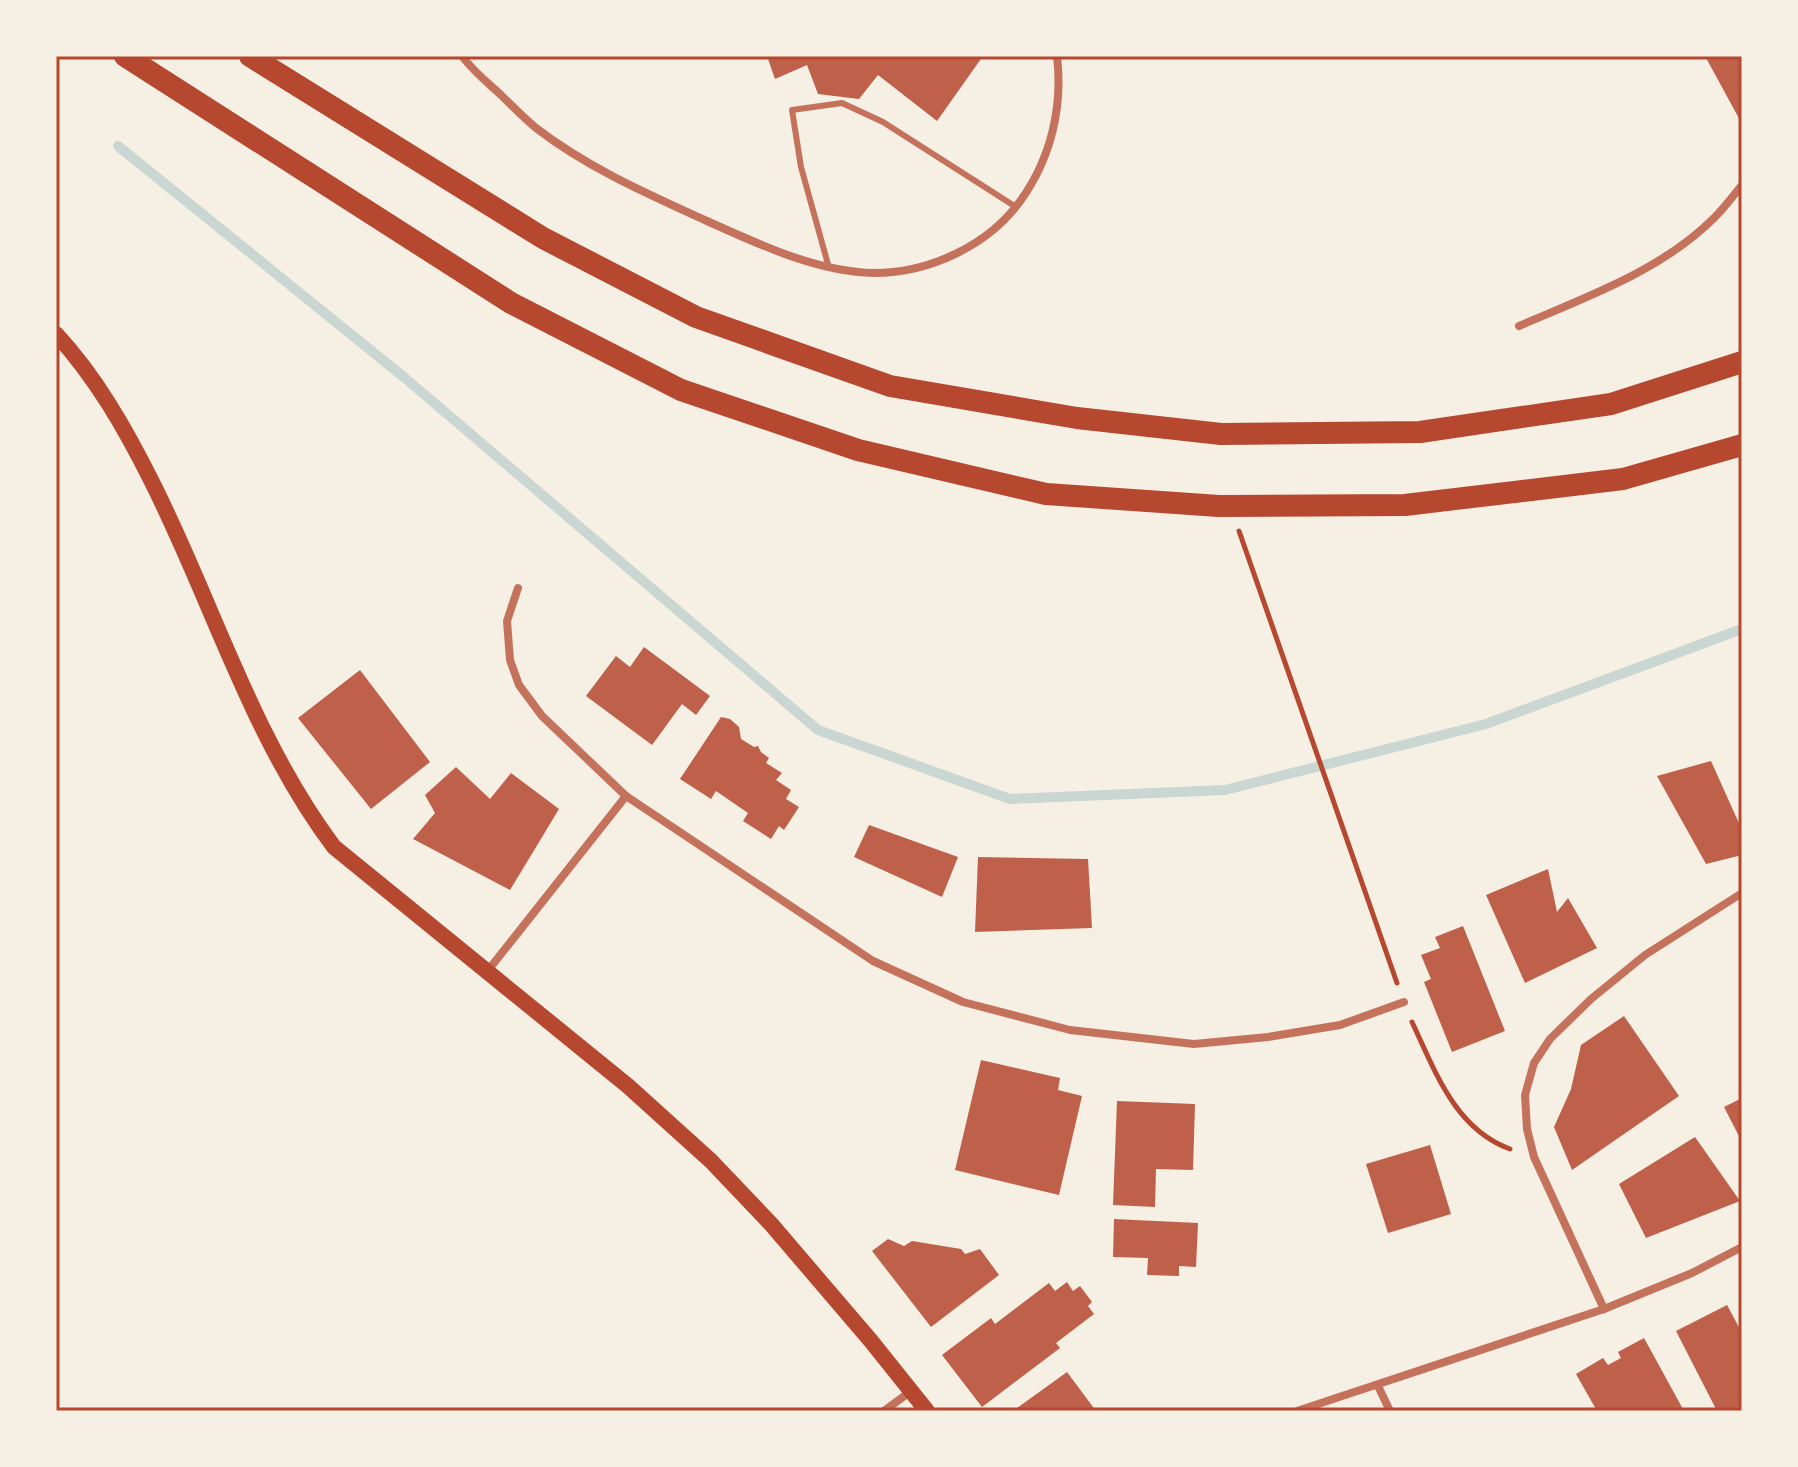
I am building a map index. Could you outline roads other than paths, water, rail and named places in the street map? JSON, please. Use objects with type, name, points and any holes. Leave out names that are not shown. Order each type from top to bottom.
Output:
[{"type":"highway","points":[[125,56],[511,303],[681,390],[858,450],[1046,494],[1219,506],[1390,505],[1623,479],[1742,445]]},
{"type":"highway","points":[[250,56],[543,238],[598,267],[696,317],[890,386],[1077,418],[1221,434],[1420,432],[1611,404],[1742,362]]},
{"type":"main road","points":[[56,334],[77,356],[134,447],[174,527],[246,692],[309,814],[334,847],[628,1086],[711,1161],[771,1224],[927,1411]]},
{"type":"street","points":[[462,56],[535,128],[583,160],[633,187],[744,238],[829,268],[875,273],[925,266],[962,252],[995,228],[1016,207],[1034,182],[1048,151],[1058,103],[1057,56]]},
{"type":"street","points":[[1519,326],[1628,279],[1678,247],[1713,219],[1742,185]]},
{"type":"street","points":[[518,588],[507,621],[510,660],[519,685],[542,716],[626,796],[873,961],[963,1002],[1070,1030],[1194,1044],[1268,1037],[1340,1025],[1404,1002]]},
{"type":"street","points":[[486,973],[626,796]]},
{"type":"street","points":[[1604,1309],[1534,1157],[1527,1129],[1525,1095],[1534,1063],[1550,1039],[1591,999],[1645,955],[1742,893]]},
{"type":"street","points":[[1297,1411],[1604,1309],[1692,1273],[1742,1247]]},
{"type":"street","points":[[1378,1386],[1390,1411]]},
{"type":"street","points":[[884,1411],[911,1391]]},
{"type":"lane","points":[[829,268],[801,167],[792,110],[842,103],[883,122],[1016,207]]},
{"type":"waterway","points":[[118,146],[405,378],[818,730],[1010,799],[1225,790],[1486,724],[1742,629]]}]
